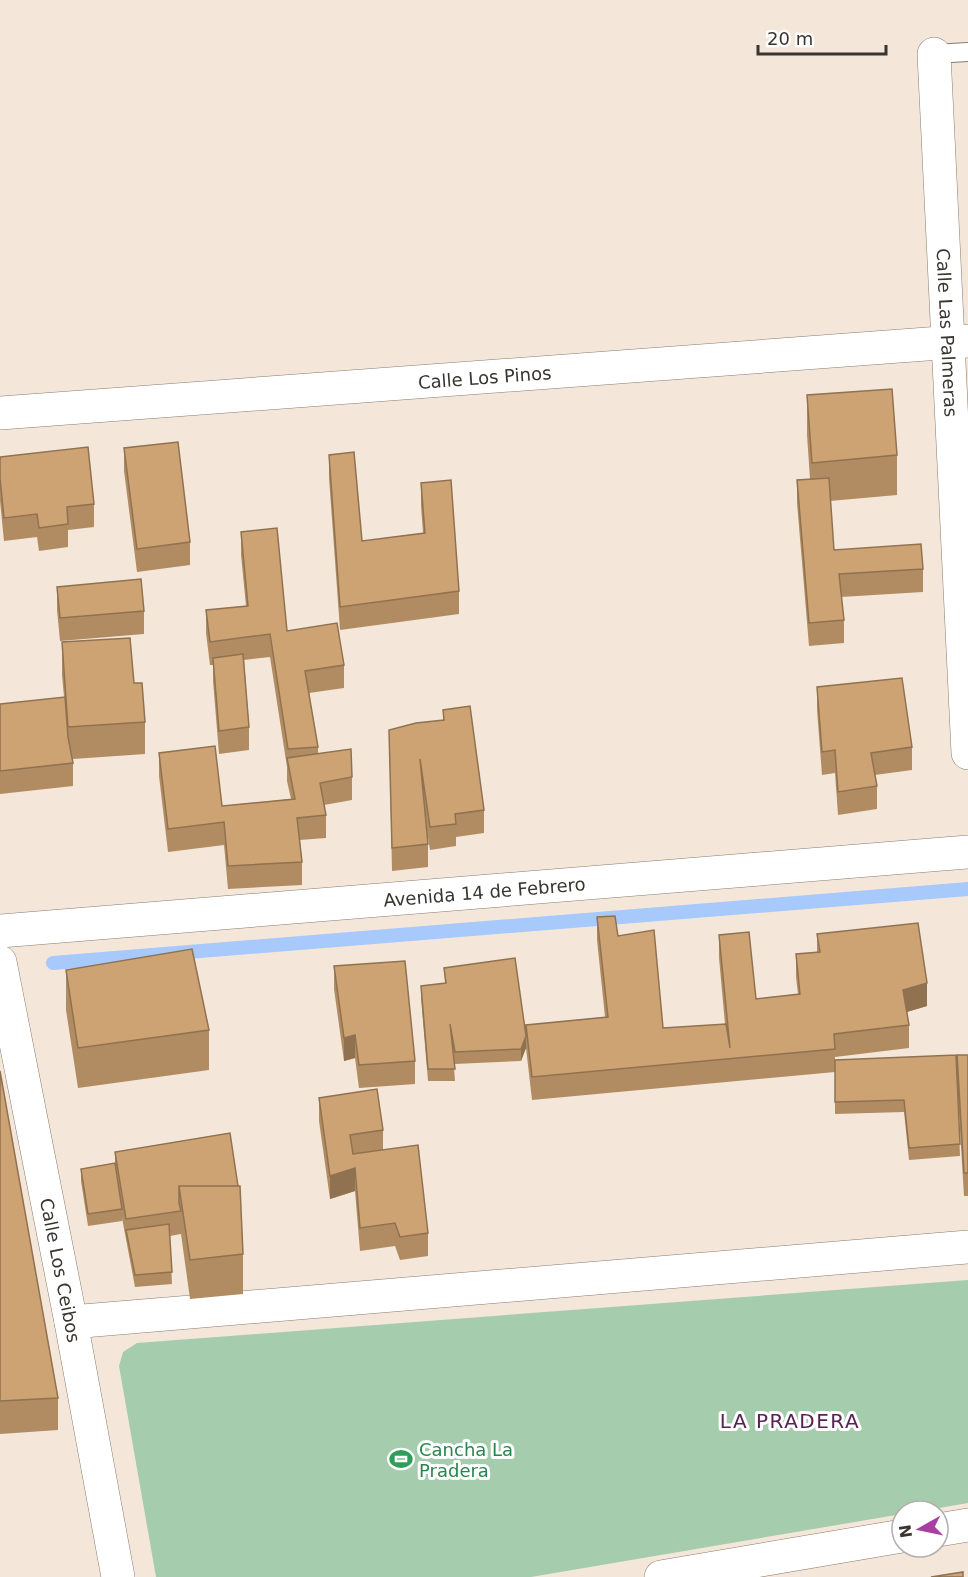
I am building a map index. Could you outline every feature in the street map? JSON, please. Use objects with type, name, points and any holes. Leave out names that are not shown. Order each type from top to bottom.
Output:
[{"type":"street","name":"Calle Las Palmeras","points":[[934,54],[958,342],[968,753]]},
{"type":"street","name":"Calle Los Pinos","points":[[0,413],[958,342]]},
{"type":"street","name":"Avenida 14 de Febrero","points":[[0,931],[968,852]]},
{"type":"street","name":"Calle Los Ceibos","points":[[0,962],[71,1322],[118,1577]]},
{"type":"street","points":[[71,1322],[968,1247]]},
{"type":"street","points":[[950,1528],[968,1525]]},
{"type":"street","points":[[661,1577],[890,1538]]},
{"type":"lane","name":"Calle Las Palmeras","points":[[934,54],[968,52]]},
{"type":"green space","points":[[968,1280],[968,1503],[950,1506],[950,1499],[890,1499],[890,1516],[531,1577],[156,1577],[119,1366],[123,1352],[137,1343]]},
{"type":"building","points":[[892,389],[897,455],[812,463],[807,395]]},
{"type":"building","points":[[178,442],[190,542],[137,549],[124,448]]},
{"type":"building","points":[[88,447],[94,504],[67,507],[68,524],[39,528],[37,514],[4,518],[0,457]]},
{"type":"building","points":[[354,452],[362,541],[425,533],[421,483],[451,480],[459,591],[340,607],[329,455]]},
{"type":"building","points":[[829,478],[834,550],[921,544],[923,569],[839,574],[844,620],[809,623],[797,480]]},
{"type":"building","points":[[277,528],[287,631],[337,623],[344,665],[305,671],[318,747],[288,749],[270,634],[210,642],[206,610],[248,606],[241,532]]},
{"type":"building","points":[[141,579],[144,611],[60,618],[57,587]]},
{"type":"building","points":[[130,638],[134,683],[142,683],[145,722],[68,727],[62,642]]},
{"type":"building","points":[[243,654],[249,727],[219,731],[213,658]]},
{"type":"building","points":[[902,678],[912,747],[871,753],[877,786],[838,792],[835,750],[822,752],[817,687]]},
{"type":"building","points":[[65,697],[68,737],[73,763],[0,771],[0,704]]},
{"type":"building","points":[[470,706],[484,810],[455,814],[456,824],[430,827],[420,759],[428,844],[392,848],[389,730],[416,723],[444,720],[443,710]]},
{"type":"building","points":[[215,746],[222,806],[295,799],[287,758],[351,749],[352,777],[320,783],[326,815],[297,818],[302,862],[228,866],[224,822],[168,829],[159,753]]},
{"type":"building","points":[[615,916],[618,936],[654,930],[663,1028],[726,1024],[730,1048],[719,935],[749,932],[756,999],[800,994],[796,954],[820,952],[817,934],[918,923],[927,983],[903,990],[909,1025],[834,1034],[835,1049],[532,1077],[526,1025],[608,1017],[597,917]]},
{"type":"building","points":[[192,949],[209,1030],[78,1048],[66,970]]},
{"type":"building","points":[[515,958],[526,1036],[521,1049],[455,1052],[450,1024],[455,1069],[428,1069],[421,986],[446,983],[444,968]]},
{"type":"building","points":[[405,961],[415,1061],[359,1065],[355,1035],[344,1038],[334,966]]},
{"type":"building","points":[[956,1055],[960,1144],[909,1148],[904,1100],[835,1102],[835,1060]]},
{"type":"building","points":[[957,1055],[968,1055],[968,1173],[964,1173]]},
{"type":"building","points":[[0,1071],[58,1398],[0,1401]]},
{"type":"building","points":[[377,1089],[383,1130],[350,1135],[353,1154],[418,1145],[428,1233],[400,1237],[395,1223],[360,1228],[355,1168],[330,1176],[319,1098]]},
{"type":"building","points":[[230,1133],[238,1186],[179,1186],[181,1211],[126,1219],[115,1152]]},
{"type":"building","points":[[115,1163],[122,1209],[88,1214],[81,1169]]},
{"type":"building","points":[[179,1186],[240,1186],[243,1254],[190,1260]]},
{"type":"building","points":[[169,1224],[172,1272],[135,1275],[126,1230]]},
{"type":"building","points":[[963,1572],[963,1577],[931,1577]]},
{"type":"waterway","points":[[53,963],[968,889]]},
{"type":"place","name":"Cancha La Pradera","points":[[401,1459]]},
{"type":"district","name":"LA PRADERA","points":[[790,1421]]}]
